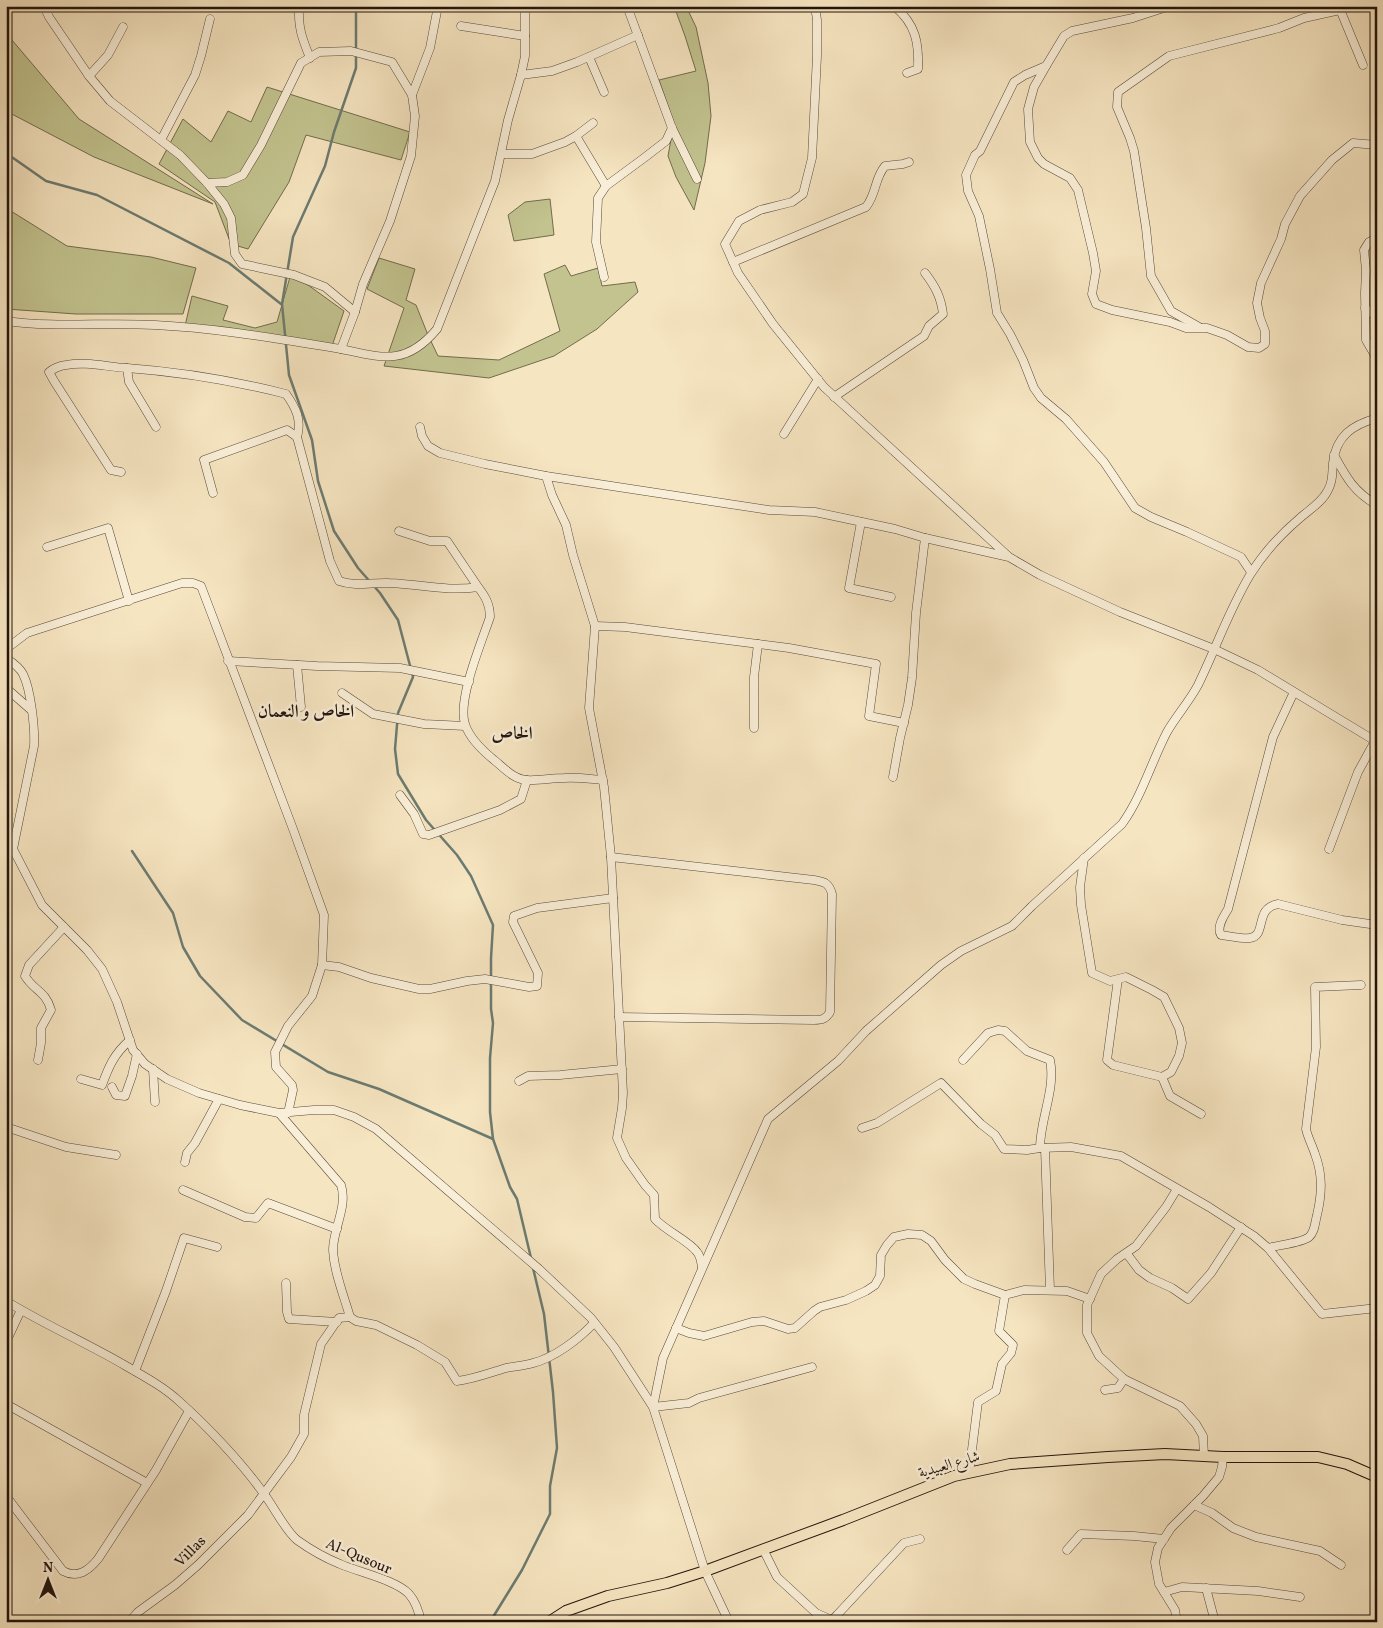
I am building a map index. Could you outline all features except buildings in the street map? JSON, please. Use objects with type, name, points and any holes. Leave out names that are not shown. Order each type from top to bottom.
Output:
[{"type":"main road","name":"شارع العبيدية","points":[[549,1622],[566,1610],[608,1596],[705,1571],[843,1520],[954,1476],[1010,1464],[1165,1454],[1223,1457],[1318,1457],[1347,1464],[1377,1477]]},
{"type":"street","points":[[44,6],[49,17],[89,76],[110,102],[180,155],[224,204],[231,218],[235,254],[242,264],[294,275],[325,287],[355,312]]},
{"type":"street","points":[[299,6],[298,23],[310,58]]},
{"type":"street","points":[[412,95],[430,48],[438,6]]},
{"type":"street","points":[[6,321],[31,324],[155,325],[244,334],[341,349],[373,356],[390,357],[408,354],[426,342],[437,329],[495,181],[508,120],[521,76],[524,56],[525,6]]},
{"type":"street","points":[[627,6],[672,128],[697,179]]},
{"type":"street","points":[[815,6],[817,56],[812,158],[804,194],[792,202],[760,210],[740,221],[725,244],[738,273],[774,324],[834,397],[1009,557],[1040,575],[1120,612],[1214,649],[1258,670],[1376,742],[1358,772],[1329,849]]},
{"type":"street","points":[[894,6],[900,10],[914,30],[919,49],[918,69],[908,73]]},
{"type":"street","points":[[1150,13],[1158,6]]},
{"type":"street","points":[[1170,6],[1150,13],[1072,32],[1064,36],[1034,86],[1028,109],[1030,142],[1038,158],[1044,164],[1070,178],[1078,190],[1096,270],[1092,294],[1096,304],[1112,310],[1170,322],[1186,328],[1207,328],[1227,335],[1248,347],[1259,348],[1265,344],[1265,331],[1257,303],[1261,283],[1281,239],[1285,224],[1300,196],[1332,160],[1353,144],[1377,145]]},
{"type":"street","points":[[1201,328],[1171,311],[1150,276],[1146,228],[1134,151],[1117,107],[1118,92],[1169,56],[1279,28],[1304,18],[1339,8],[1363,65]]},
{"type":"street","points":[[161,140],[195,75],[210,19]]},
{"type":"street","points":[[461,26],[525,36]]},
{"type":"street","points":[[89,76],[108,55],[123,27]]},
{"type":"street","points":[[521,76],[552,71],[638,35]]},
{"type":"street","points":[[207,183],[228,182],[243,174],[261,145],[301,63],[319,52],[351,51],[392,62],[412,95],[416,116],[411,156],[390,221],[363,284],[341,349]]},
{"type":"street","points":[[589,57],[604,92]]},
{"type":"street","points":[[1046,66],[1014,82],[980,151],[974,155],[966,175],[968,191],[979,216],[990,268],[996,313],[1010,334],[1034,388],[1041,398],[1066,419],[1104,462],[1135,508],[1240,557],[1252,572]]},
{"type":"street","points":[[501,154],[532,154],[565,142],[593,124]]},
{"type":"street","points":[[604,277],[596,242],[598,198],[606,186],[666,141],[672,128]]},
{"type":"street","points":[[576,136],[606,186]]},
{"type":"street","points":[[733,262],[866,207],[872,198],[880,172],[885,166],[909,162]]},
{"type":"street","points":[[1377,238],[1369,242],[1364,250],[1366,270],[1366,340],[1377,359]]},
{"type":"street","points":[[834,397],[924,336],[929,326],[942,314],[941,299],[933,283],[925,273]]},
{"type":"street","points":[[1365,308],[1377,318]]},
{"type":"street","points":[[121,472],[111,470],[49,372],[56,367],[67,364],[87,364],[147,369],[245,384],[286,394],[295,406],[300,426],[297,437],[330,561],[340,581],[348,584],[389,583],[460,590],[478,587]]},
{"type":"street","points":[[127,368],[129,382],[156,427]]},
{"type":"street","points":[[784,434],[818,379]]},
{"type":"street","points":[[653,1406],[663,1358],[768,1119],[838,1061],[866,1031],[941,965],[961,951],[1012,926],[1122,824],[1131,811],[1167,732],[1191,697],[1235,600],[1252,572],[1298,519],[1328,492],[1333,480],[1334,455],[1338,442],[1348,430],[1364,421],[1377,418]]},
{"type":"street","points":[[420,427],[422,436],[428,446],[440,453],[485,464],[546,476],[769,510],[815,512],[895,529],[925,538],[1009,557]]},
{"type":"street","points":[[213,492],[204,460],[287,430],[297,437]]},
{"type":"street","points":[[1334,455],[1356,490],[1367,500],[1377,505]]},
{"type":"street","points":[[546,476],[566,525],[573,555],[595,626],[589,708],[603,780],[611,857],[622,1069],[622,1108],[617,1138],[621,1149],[654,1195],[655,1219],[661,1226],[696,1251],[701,1259],[702,1269]]},
{"type":"street","points":[[861,522],[849,588],[891,598]]},
{"type":"street","points":[[47,547],[108,528],[129,601]]},
{"type":"street","points":[[399,531],[430,540],[447,541],[486,597],[489,605],[490,617],[468,682],[464,706],[465,726],[472,737],[488,755],[512,774],[527,780],[567,778],[603,780]]},
{"type":"street","points":[[893,777],[912,678],[916,612],[925,538]]},
{"type":"street","points":[[6,649],[27,633],[182,583],[201,586],[324,915],[322,965],[312,996],[288,1026],[275,1052],[276,1067],[292,1085],[293,1090],[288,1113]]},
{"type":"street","points":[[595,626],[626,627],[789,648],[876,664],[869,716],[904,723]]},
{"type":"street","points":[[754,728],[754,677],[758,644]]},
{"type":"street","points":[[6,658],[23,673],[34,729],[34,746],[10,848],[42,905],[87,950],[102,969],[117,1002],[133,1050],[145,1064],[167,1079],[199,1093],[279,1113],[334,1110],[354,1117],[376,1129],[540,1269],[594,1323],[614,1347],[653,1406],[705,1571],[729,1622]]},
{"type":"street","points":[[228,660],[297,665],[400,668],[468,682]]},
{"type":"street","points":[[297,665],[301,707]]},
{"type":"street","points":[[6,688],[30,709]]},
{"type":"street","points":[[1294,692],[1273,737],[1228,909],[1219,932],[1221,935],[1238,937],[1249,938],[1256,936],[1265,911],[1271,905],[1278,904],[1342,920],[1377,925]]},
{"type":"street","points":[[342,693],[373,714],[424,724],[465,726]]},
{"type":"street","points":[[400,795],[414,814],[423,834],[429,835],[500,810],[521,800],[527,780]]},
{"type":"street","points":[[611,857],[814,880],[824,882],[830,887],[832,894],[830,1012],[822,1020],[619,1017]]},
{"type":"street","points":[[1084,858],[1080,887],[1081,904],[1092,973],[1110,981],[1118,979],[1126,977],[1164,997],[1179,1028],[1182,1043],[1179,1056],[1171,1072],[1162,1077],[1113,1065],[1108,1060],[1118,979]]},
{"type":"street","points":[[322,965],[339,967],[372,978],[419,989],[430,989],[484,979],[529,987],[537,986],[538,973],[513,922],[514,916],[537,908],[613,898]]},
{"type":"street","points":[[38,1060],[41,1028],[51,1010],[49,1001],[44,994],[29,983],[25,976],[28,965],[64,927]]},
{"type":"street","points":[[1268,1248],[1298,1241],[1310,1236],[1313,1231],[1321,1196],[1319,1168],[1306,1128],[1316,1047],[1315,987],[1361,985]]},
{"type":"street","points":[[963,1060],[988,1033],[998,1030],[1006,1031],[1027,1051],[1050,1060],[1052,1068],[1043,1116],[1042,1148],[1050,1290]]},
{"type":"street","points":[[81,1080],[102,1084],[112,1060],[130,1040]]},
{"type":"street","points":[[112,1087],[116,1095],[125,1096],[137,1054]]},
{"type":"street","points":[[153,1069],[155,1102]]},
{"type":"street","points":[[519,1080],[528,1076],[560,1076],[622,1069]]},
{"type":"street","points":[[1162,1077],[1170,1096],[1201,1114]]},
{"type":"street","points":[[862,1128],[877,1123],[941,1083],[981,1124],[995,1135],[1004,1149],[1027,1150],[1071,1147],[1120,1156],[1242,1227],[1268,1248],[1322,1314],[1377,1308]]},
{"type":"street","points":[[185,1162],[187,1152],[195,1144],[219,1099]]},
{"type":"street","points":[[279,1113],[341,1185],[343,1198],[333,1248],[335,1265],[350,1318]]},
{"type":"street","points":[[6,1128],[66,1147],[116,1155]]},
{"type":"street","points":[[1177,1189],[1166,1207],[1136,1246],[1127,1254],[1117,1259],[1101,1274],[1087,1305],[1087,1333],[1099,1356],[1124,1379],[1180,1406],[1196,1424],[1203,1436],[1204,1456]]},
{"type":"street","points":[[182,1190],[245,1216],[256,1218],[268,1203],[337,1229]]},
{"type":"street","points":[[1127,1254],[1139,1270],[1188,1299],[1211,1273],[1242,1227]]},
{"type":"street","points":[[676,1328],[704,1336],[752,1322],[764,1321],[788,1329],[795,1328],[820,1307],[846,1300],[875,1285],[880,1276],[881,1256],[887,1245],[894,1237],[908,1234],[922,1236],[931,1241],[945,1260],[964,1279],[1005,1295],[1024,1290],[1067,1290],[1090,1299]]},
{"type":"street","points":[[135,1371],[184,1238],[217,1247]]},
{"type":"street","points":[[286,1283],[287,1312],[290,1319],[337,1322],[340,1318],[350,1318],[376,1325],[418,1345],[445,1362],[457,1380],[471,1379],[509,1367],[541,1361],[558,1353],[594,1323]]},
{"type":"street","points":[[969,1472],[978,1402],[996,1391],[1002,1364],[1011,1353],[1013,1346],[999,1331],[1005,1295]]},
{"type":"street","name":"Al-Qusour","points":[[6,1301],[151,1380],[179,1401],[234,1458],[264,1493],[295,1538],[319,1555],[374,1576],[408,1593],[416,1605],[421,1622]]},
{"type":"street","points":[[6,1342],[21,1310]]},
{"type":"street","name":"Villas","points":[[129,1622],[138,1612],[175,1585],[198,1565],[248,1514],[291,1457],[304,1434],[304,1415],[321,1344],[337,1322]]},
{"type":"street","points":[[653,1406],[689,1403],[699,1398],[812,1367]]},
{"type":"street","points":[[1105,1390],[1118,1388],[1124,1379]]},
{"type":"street","points":[[6,1404],[148,1483]]},
{"type":"street","points":[[6,1496],[58,1566],[68,1574],[82,1573],[90,1569],[98,1559],[148,1483],[190,1411]]},
{"type":"street","points":[[1177,1622],[1175,1610],[1159,1584],[1155,1562],[1158,1548],[1171,1528],[1219,1477],[1223,1457]]},
{"type":"street","points":[[1194,1505],[1212,1512],[1233,1528],[1256,1537],[1320,1551],[1341,1565]]},
{"type":"street","points":[[1067,1550],[1081,1534],[1164,1539]]},
{"type":"street","points":[[764,1550],[777,1577],[816,1614],[834,1622],[837,1615],[904,1543],[920,1539]]},
{"type":"street","points":[[1164,1592],[1182,1587],[1258,1591],[1300,1597]]},
{"type":"street","points":[[1206,1588],[1215,1622]]},
{"type":"green space","points":[[674,6],[686,6],[696,27],[708,83],[711,116],[705,163],[694,210],[676,177],[668,156],[674,123],[659,80],[696,71]]},
{"type":"green space","points":[[6,33],[79,119],[213,204],[94,157],[6,111]]},
{"type":"green space","points":[[267,87],[410,132],[401,160],[306,135],[289,182],[248,249],[231,244],[215,202],[159,164],[183,119],[211,142],[228,111],[251,122]]},
{"type":"green space","points":[[550,199],[554,235],[514,241],[508,215],[525,202]]},
{"type":"green space","points":[[6,208],[67,246],[151,257],[196,268],[183,314],[76,314],[6,309]]},
{"type":"green space","points":[[379,258],[415,269],[406,300],[416,305],[438,356],[499,360],[560,331],[544,274],[565,265],[571,276],[598,268],[602,286],[635,282],[638,292],[597,329],[554,356],[489,378],[384,366],[404,308],[367,289]]},
{"type":"green space","points":[[290,277],[308,285],[344,311],[332,346],[185,326],[192,296],[228,306],[223,320],[255,328],[277,322]]},
{"type":"waterway","points":[[356,6],[356,50]]},
{"type":"waterway","points":[[356,55],[356,68],[334,132],[325,166],[293,237],[282,304],[289,375],[312,440],[318,481],[334,531],[358,568],[380,593],[398,620],[413,677],[398,713],[395,749],[398,774],[426,820],[457,855],[471,876],[493,925],[491,958],[491,1009],[493,1023],[490,1058],[490,1112],[493,1139],[510,1187],[517,1199],[531,1258]]},
{"type":"waterway","points":[[6,153],[46,181],[97,195],[229,263],[281,304]]},
{"type":"waterway","points":[[132,851],[173,913],[183,947],[200,976],[242,1020],[328,1072],[379,1089],[493,1139]]},
{"type":"waterway","points":[[490,1622],[522,1570],[550,1514],[550,1486],[557,1448],[544,1314],[533,1268]]},
{"type":"district","name":"الخاص و النعمان","points":[[306,711]]},
{"type":"district","name":"الخاص","points":[[512,733]]}]
